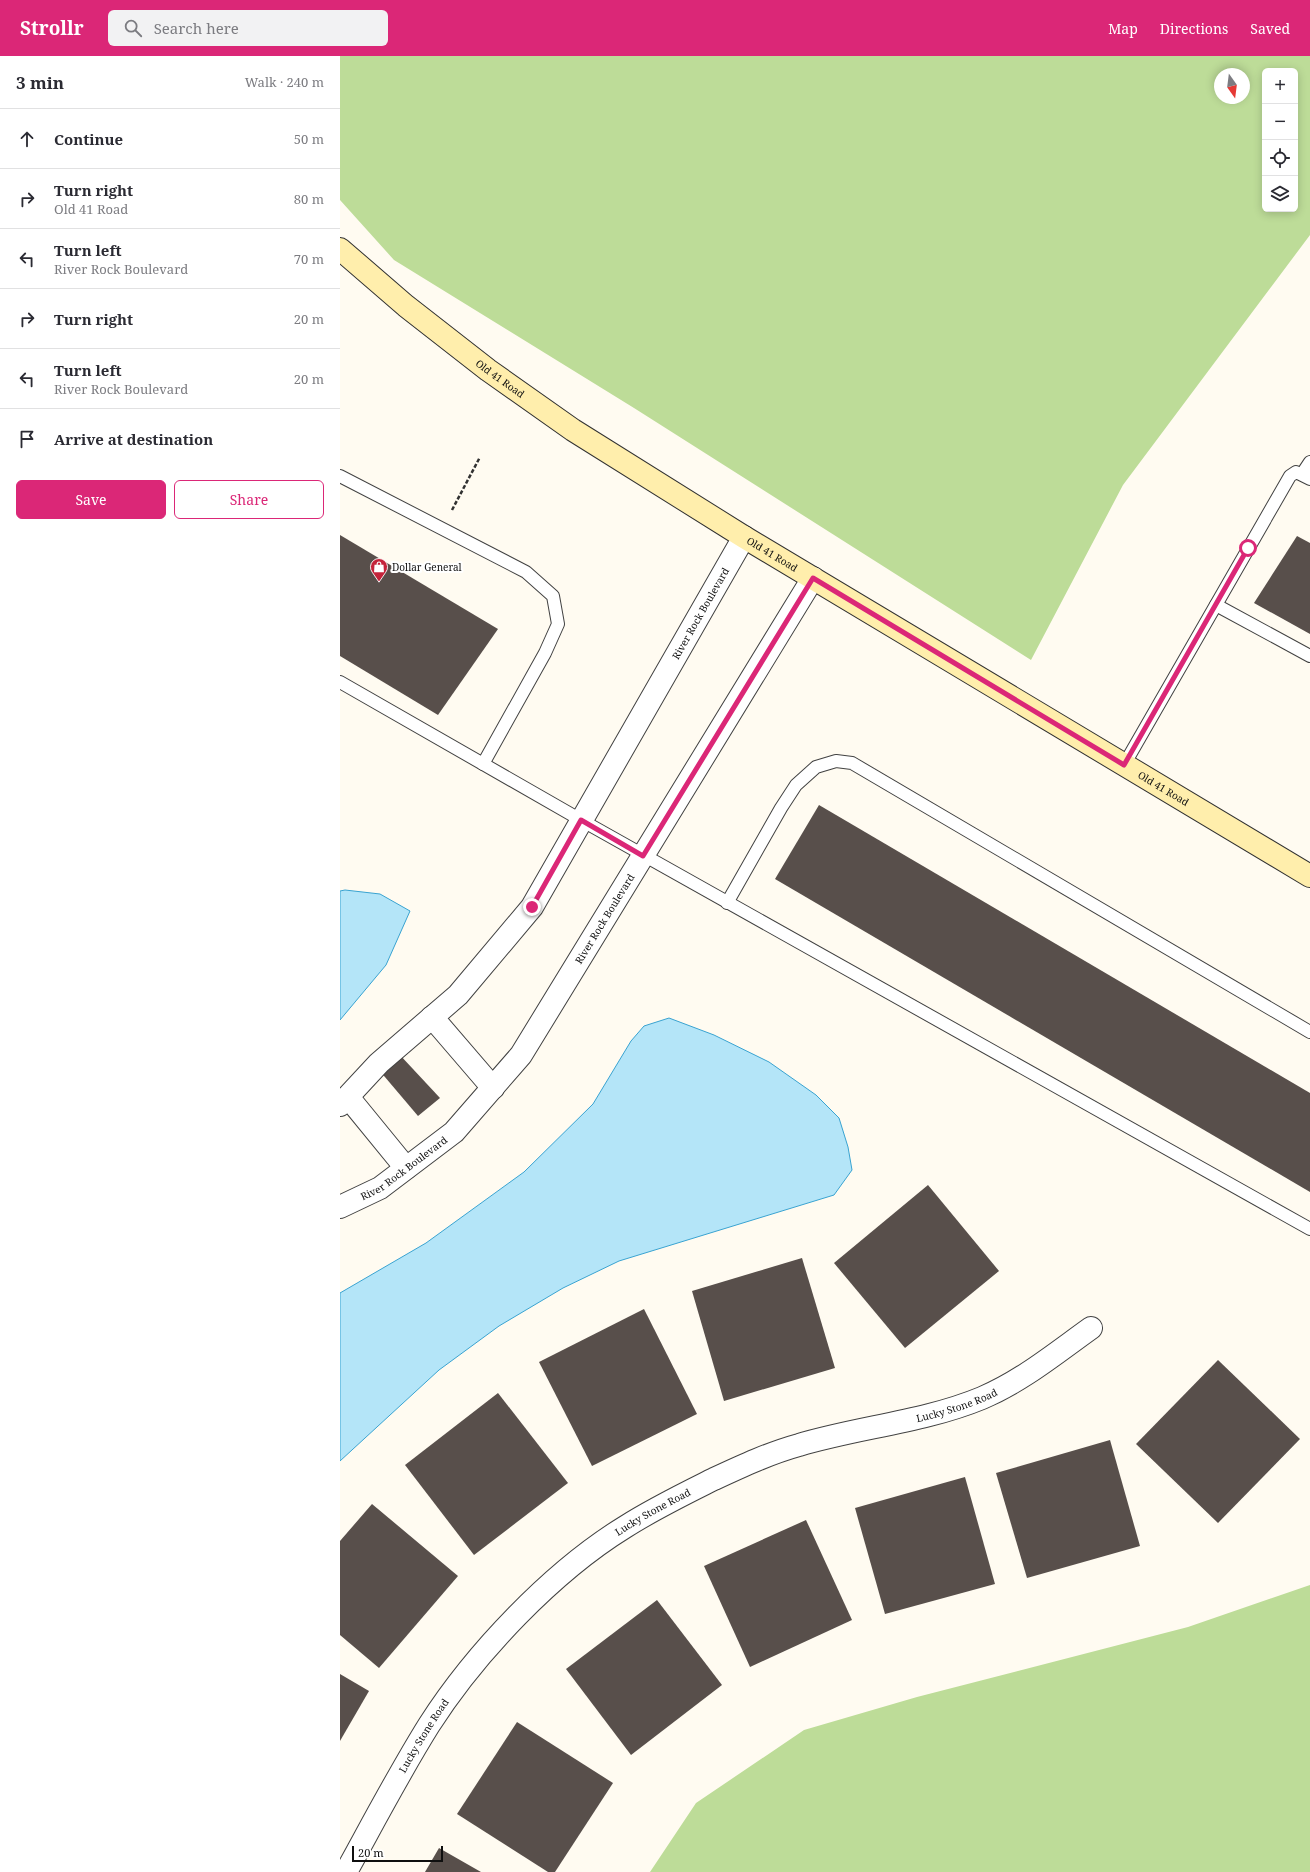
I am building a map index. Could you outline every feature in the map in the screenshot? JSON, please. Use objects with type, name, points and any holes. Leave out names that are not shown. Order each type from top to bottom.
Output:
[{"type":"street","name":"Old 41 Road","points":[[340,249],[406,306],[488,370],[573,430],[744,537],[1310,876]]},
{"type":"street","name":"River Rock Boulevard","points":[[344,1101],[379,1063],[458,995],[532,907],[744,537]]},
{"type":"street","name":"River Rock Boulevard","points":[[340,1207],[380,1188],[454,1132],[521,1055],[813,578]]},
{"type":"street","points":[[432,1017],[493,1088]]},
{"type":"street","points":[[344,1101],[406,1168]]},
{"type":"street","name":"Lucky Stone Road","points":[[346,1872],[391,1790],[439,1711],[500,1633],[576,1562],[623,1528],[668,1501],[740,1467],[798,1445],[943,1411],[982,1398],[1016,1380],[1091,1328]]},
{"type":"lane","points":[[1124,765],[1290,476],[1296,472],[1306,477],[1310,462]]},
{"type":"lane","points":[[340,476],[526,572],[552,596],[558,624],[545,653],[483,764]]},
{"type":"lane","points":[[1216,605],[1310,656]]},
{"type":"lane","points":[[340,682],[643,856],[1310,1229]]},
{"type":"lane","points":[[727,902],[796,784],[816,767],[836,761],[852,763],[1310,1032]]},
{"type":"path","points":[[442,528],[480,457]]},
{"type":"green space","points":[[340,56],[1310,56],[1310,235],[1123,485],[1031,660],[634,408],[394,260],[340,200]]},
{"type":"green space","points":[[1310,1585],[1310,1872],[650,1872],[696,1803],[804,1730],[917,1697],[1188,1627]]},
{"type":"water","points":[[345,890],[380,894],[410,911],[386,965],[340,1020],[340,891]]},
{"type":"water","points":[[669,1018],[714,1035],[769,1062],[816,1095],[839,1118],[848,1147],[852,1170],[834,1195],[619,1261],[563,1288],[499,1326],[439,1370],[340,1461],[340,1293],[426,1243],[524,1172],[593,1104],[631,1041],[644,1026]]},
{"type":"building","name":"Dollar General","points":[[340,535],[498,629],[438,715],[340,656]]},
{"type":"building","points":[[1297,536],[1310,543],[1310,634],[1254,603]]},
{"type":"building","points":[[819,805],[1310,1093],[1310,1192],[775,879]]},
{"type":"building","points":[[399,1054],[440,1098],[418,1116],[379,1070]]},
{"type":"building","points":[[928,1185],[999,1271],[905,1348],[834,1263]]},
{"type":"building","points":[[802,1258],[835,1368],[724,1401],[692,1291]]},
{"type":"building","points":[[644,1309],[697,1414],[592,1466],[539,1362]]},
{"type":"building","points":[[1218,1360],[1300,1439],[1218,1523],[1136,1444]]},
{"type":"building","points":[[498,1393],[568,1483],[474,1555],[405,1465]]},
{"type":"building","points":[[1110,1440],[1140,1546],[1027,1578],[996,1473]]},
{"type":"building","points":[[965,1477],[995,1584],[885,1614],[855,1508]]},
{"type":"building","points":[[372,1504],[458,1576],[379,1668],[340,1635],[340,1541]]},
{"type":"building","points":[[806,1520],[852,1620],[750,1667],[704,1566]]},
{"type":"building","points":[[657,1600],[722,1685],[631,1755],[566,1669]]},
{"type":"building","points":[[340,1674],[369,1691],[340,1741]]},
{"type":"building","points":[[517,1722],[613,1783],[555,1872],[548,1872],[457,1814]]},
{"type":"building","points":[[439,1848],[481,1872],[425,1872]]},
{"type":"place","name":"Dollar General","points":[[379,582]]},
{"type":"route","points":[[532,907],[581,820],[643,856],[813,578],[1124,765],[1248,548]]}]
